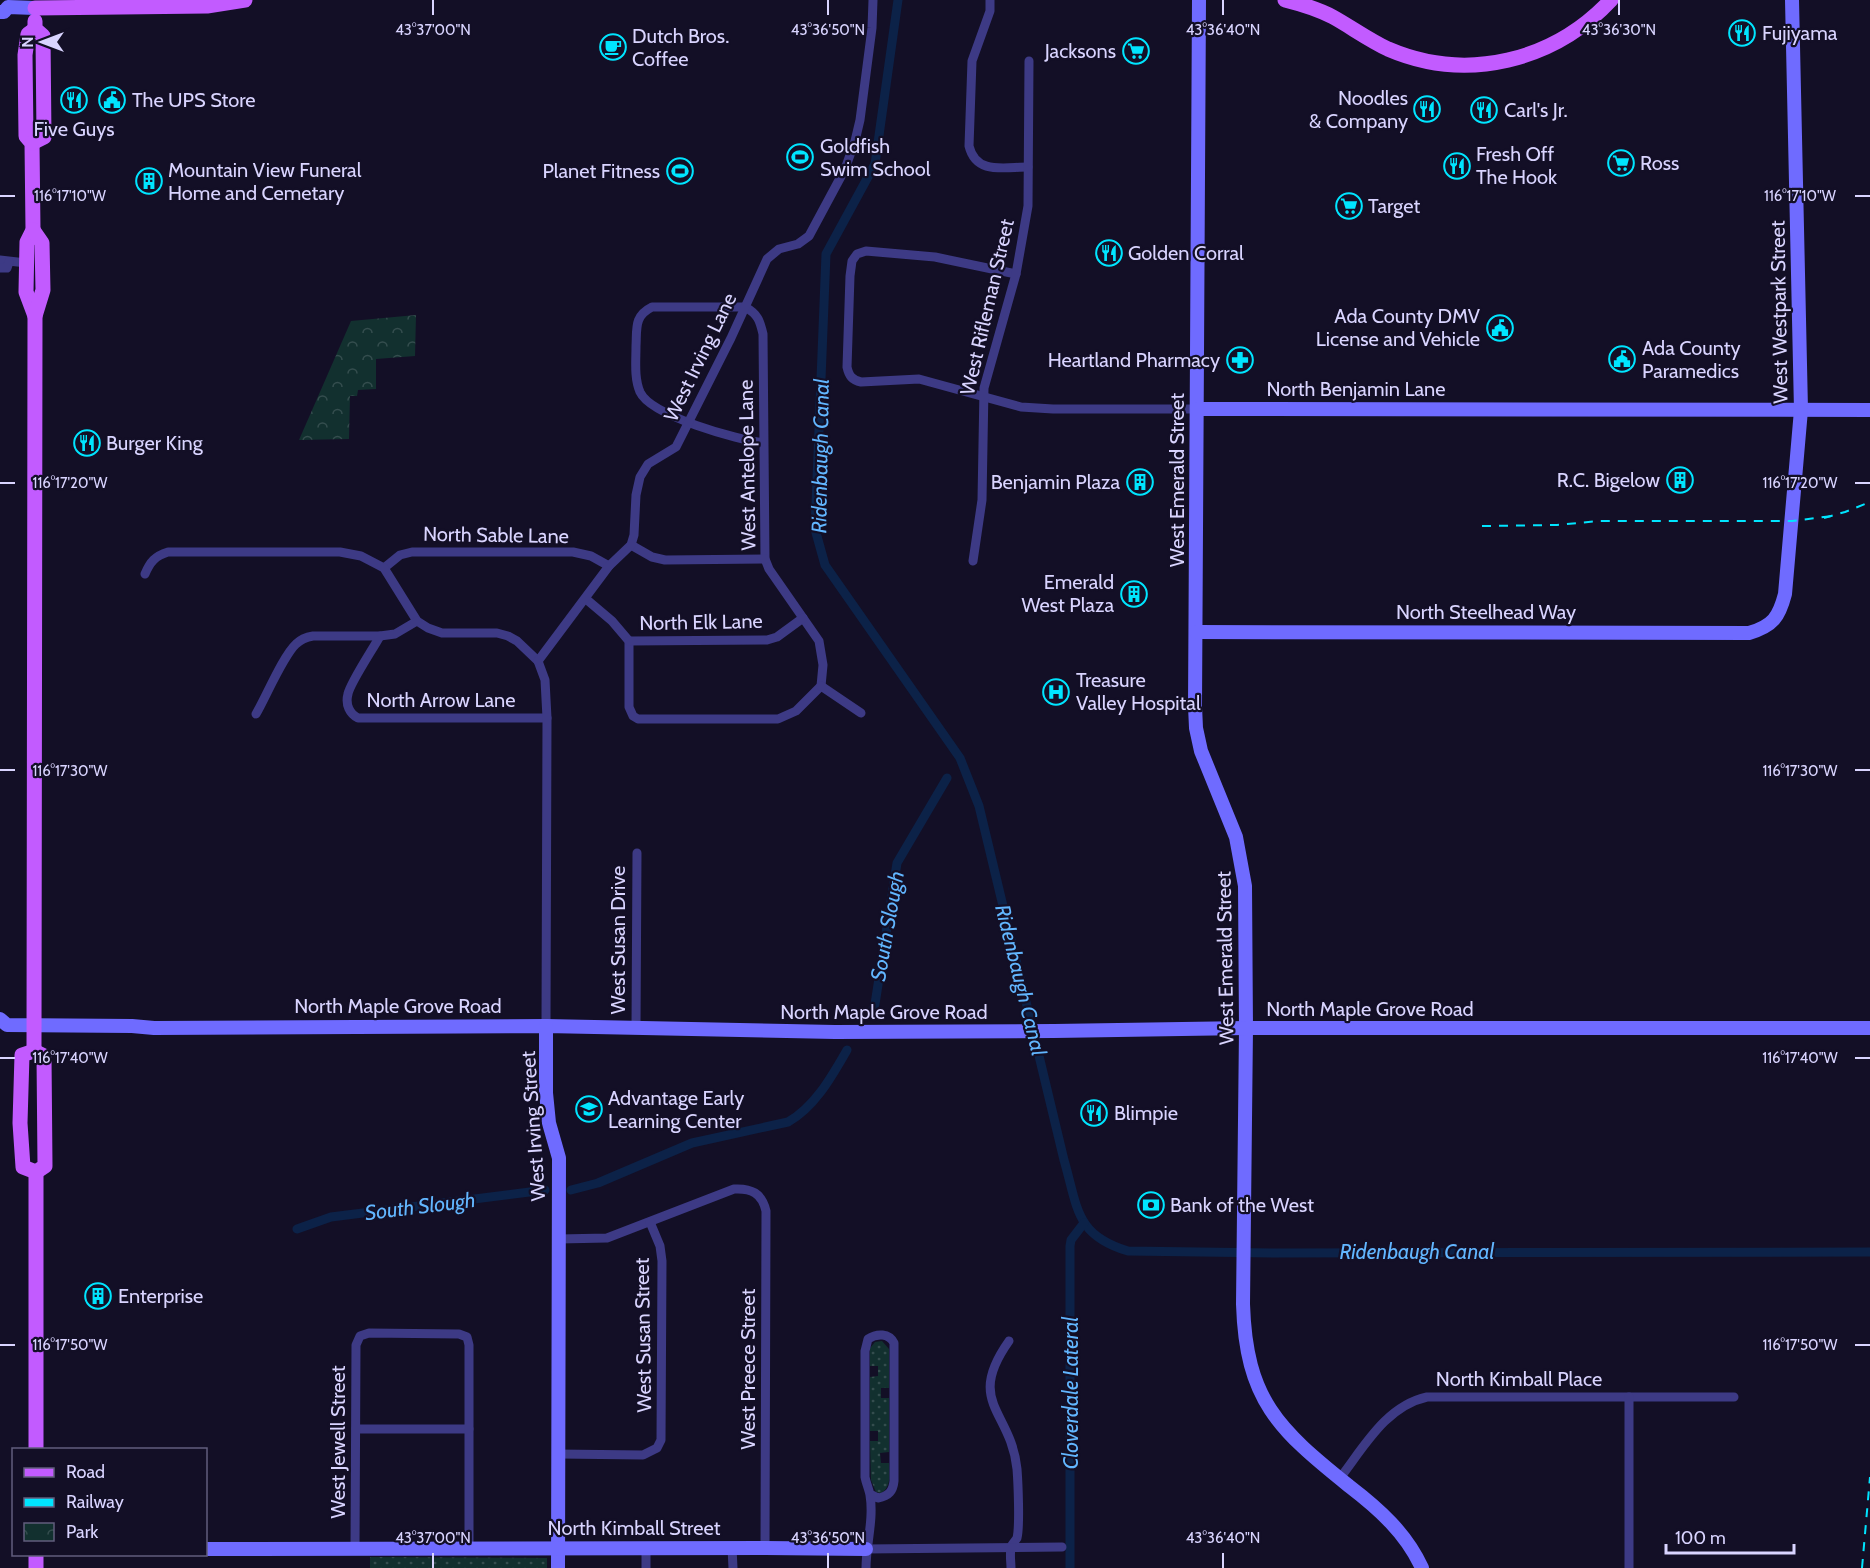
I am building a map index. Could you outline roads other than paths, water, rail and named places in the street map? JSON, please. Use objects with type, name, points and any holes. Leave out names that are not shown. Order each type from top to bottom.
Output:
[{"type":"main road","points":[[4,6],[35,4],[207,6],[245,0]]},
{"type":"main road","name":"West Emerald Street","points":[[1200,0],[1196,728],[1206,765],[1236,837],[1245,886],[1244,1304],[1246,1347],[1257,1386],[1276,1420],[1294,1441],[1383,1513],[1407,1541],[1422,1568]]},
{"type":"main road","points":[[1285,0],[1331,16],[1372,41],[1409,56],[1449,64],[1470,65],[1512,60],[1551,46],[1588,23],[1611,0]]},
{"type":"main road","name":"West Westpark Street","points":[[1774,621],[1781,610],[1785,594],[1801,410],[1792,0]]},
{"type":"main road","points":[[35,4],[35,29],[43,36],[44,137],[32,143],[33,230],[27,242],[26,292],[35,316]]},
{"type":"main road","points":[[33,230],[42,243],[43,290],[35,316],[34,1051]]},
{"type":"main road","name":"North Benjamin Lane","points":[[1197,409],[1870,410]]},
{"type":"main road","name":"North Steelhead Way","points":[[1196,632],[1749,633],[1762,629],[1774,621]]},
{"type":"main road","name":"North Maple Grove Road","points":[[2,1026],[154,1028],[546,1026],[858,1032],[1246,1028],[1870,1028]]},
{"type":"main road","name":"West Irving Street","points":[[546,1026],[546,1093],[549,1123],[559,1158],[558,1568]]},
{"type":"main road","points":[[34,1051],[44,1056],[45,1166],[36,1172],[23,1167],[20,1124],[22,1055],[34,1051]]},
{"type":"main road","points":[[36,1172],[36,1448]]},
{"type":"main road","name":"North Kimball Street","points":[[207,1549],[866,1549]]},
{"type":"street","name":"West Irving Lane","points":[[631,545],[640,477],[648,464],[676,447],[767,259],[779,249],[798,243],[809,236],[845,169],[860,120],[872,28],[873,0]]},
{"type":"street","points":[[990,0],[990,11],[972,61],[969,146],[971,156],[985,167],[1028,167]]},
{"type":"street","name":"West Rifleman Street","points":[[973,561],[982,500],[984,388],[1016,274],[1028,206],[1029,61]]},
{"type":"street","name":"North Benjamin Lane","points":[[1016,274],[935,256],[866,250],[857,254],[852,261],[850,276],[847,367],[849,375],[861,382],[919,379],[1021,407],[1197,409]]},
{"type":"street","points":[[0,268],[7,268],[4,261],[26,262]]},
{"type":"street","points":[[745,307],[652,307],[644,311],[636,325],[636,380],[640,393],[650,404],[689,423],[752,442],[764,443]]},
{"type":"street","name":"West Antelope Lane","points":[[745,307],[755,312],[764,334],[765,559],[769,569],[819,641],[823,665],[821,686]]},
{"type":"street","points":[[538,661],[609,566],[631,545],[652,557],[665,560],[765,559]]},
{"type":"street","points":[[145,574],[149,564],[157,555],[168,552],[340,552],[361,556],[384,568],[417,621],[429,628],[442,633],[497,633],[517,641],[538,661],[545,680],[547,718]]},
{"type":"street","name":"North Sable Lane","points":[[384,568],[400,555],[412,552],[573,552],[591,556],[609,566]]},
{"type":"street","points":[[586,598],[612,621],[629,641],[629,707],[633,716],[638,719],[778,719],[796,711],[821,686],[861,713]]},
{"type":"street","name":"North Elk Lane","points":[[629,641],[767,640],[777,638],[803,618]]},
{"type":"street","points":[[256,714],[296,643],[313,636],[396,634],[417,621]]},
{"type":"street","name":"North Arrow Lane","points":[[380,636],[348,694],[351,714],[358,718],[547,718]]},
{"type":"street","name":"West Irving Street","points":[[546,1026],[547,718]]},
{"type":"street","name":"West Susan Drive","points":[[636,1027],[637,853]]},
{"type":"street","name":"West Preece Street","points":[[650,1222],[734,1189],[748,1188],[764,1201],[766,1210],[765,1548]]},
{"type":"street","points":[[559,1239],[607,1238],[650,1222]]},
{"type":"street","name":"West Susan Street","points":[[558,1454],[643,1455],[657,1448],[661,1440],[662,1261],[660,1246],[650,1222]]},
{"type":"street","name":"West Jewell Street","points":[[356,1548],[356,1345],[360,1336],[369,1333],[459,1334],[467,1337],[469,1345],[469,1429]]},
{"type":"street","points":[[866,1568],[866,1549],[870,1538],[870,1494],[865,1477],[865,1351],[868,1338],[879,1335],[890,1337],[894,1343],[894,1481],[888,1495],[878,1498],[870,1494]]},
{"type":"street","points":[[1010,1341],[997,1358],[990,1384],[993,1402],[1010,1438],[1017,1467],[1017,1536],[1011,1547],[1011,1568]]},
{"type":"street","name":"North Kimball Place","points":[[1340,1479],[1387,1418],[1412,1401],[1427,1397],[1734,1397]]},
{"type":"street","points":[[1629,1397],[1629,1568]]},
{"type":"street","points":[[356,1429],[469,1429],[469,1548]]},
{"type":"street","name":"North Kimball Street","points":[[866,1549],[1062,1547]]},
{"type":"street","points":[[646,1548],[646,1568]]},
{"type":"street","points":[[732,1548],[733,1568]]},
{"type":"waterway","name":"Ridenbaugh Canal","points":[[898,0],[875,164],[826,254],[815,529],[825,565],[960,758],[979,806],[1064,1160],[1076,1206],[1088,1228],[1098,1237],[1128,1251],[1275,1253],[1870,1252]]},
{"type":"waterway","name":"South Slough","points":[[871,1014],[875,1004],[897,863],[947,778]]},
{"type":"waterway","name":"South Slough","points":[[571,1190],[598,1183],[692,1143],[788,1122],[798,1116],[815,1099],[847,1050]]},
{"type":"waterway","name":"South Slough","points":[[297,1229],[331,1217],[545,1190]]},
{"type":"waterway","name":"Cloverdale Lateral","points":[[1070,1568],[1070,1246],[1071,1240],[1084,1223]]},
{"type":"railway","points":[[1824,518],[1870,502]]},
{"type":"railway","points":[[1482,526],[1557,525],[1599,521],[1792,521],[1832,516]]},
{"type":"railway","points":[[1862,1568],[1870,1477]]},
{"type":"place","name":"Fujiyama","points":[[1742,33]]},
{"type":"place","name":"Dutch Bros. Coffee","points":[[613,47]]},
{"type":"place","name":"Jacksons","points":[[1136,51]]},
{"type":"place","name":"Five Guys","points":[[74,100]]},
{"type":"place","name":"The UPS Store","points":[[112,100]]},
{"type":"place","name":"Noodles & Company","points":[[1427,109]]},
{"type":"place","name":"Carl's Jr.","points":[[1484,110]]},
{"type":"place","name":"Goldfish Swim School","points":[[800,157]]},
{"type":"place","name":"Ross","points":[[1621,163]]},
{"type":"place","name":"Fresh Off The Hook","points":[[1457,166]]},
{"type":"place","name":"Planet Fitness","points":[[680,171]]},
{"type":"place","name":"Mountain View Funeral Home and Cemetary","points":[[149,181]]},
{"type":"place","name":"Target","points":[[1349,206]]},
{"type":"place","name":"Golden Corral","points":[[1109,253]]},
{"type":"place","name":"Ada County DMV License and Vehicle","points":[[1500,328]]},
{"type":"place","name":"Ada County Paramedics","points":[[1622,359]]},
{"type":"place","name":"Heartland Pharmacy","points":[[1240,360]]},
{"type":"place","name":"Burger King","points":[[87,443]]},
{"type":"place","name":"R.C. Bigelow","points":[[1680,480]]},
{"type":"place","name":"Benjamin Plaza","points":[[1140,482]]},
{"type":"place","name":"Emerald West Plaza","points":[[1134,594]]},
{"type":"place","name":"Treasure Valley Hospital","points":[[1056,692]]},
{"type":"place","name":"Advantage Early Learning Center","points":[[589,1109]]},
{"type":"place","name":"Blimpie","points":[[1094,1113]]},
{"type":"place","name":"Bank of the West","points":[[1151,1205]]},
{"type":"place","name":"Enterprise","points":[[98,1296]]}]
